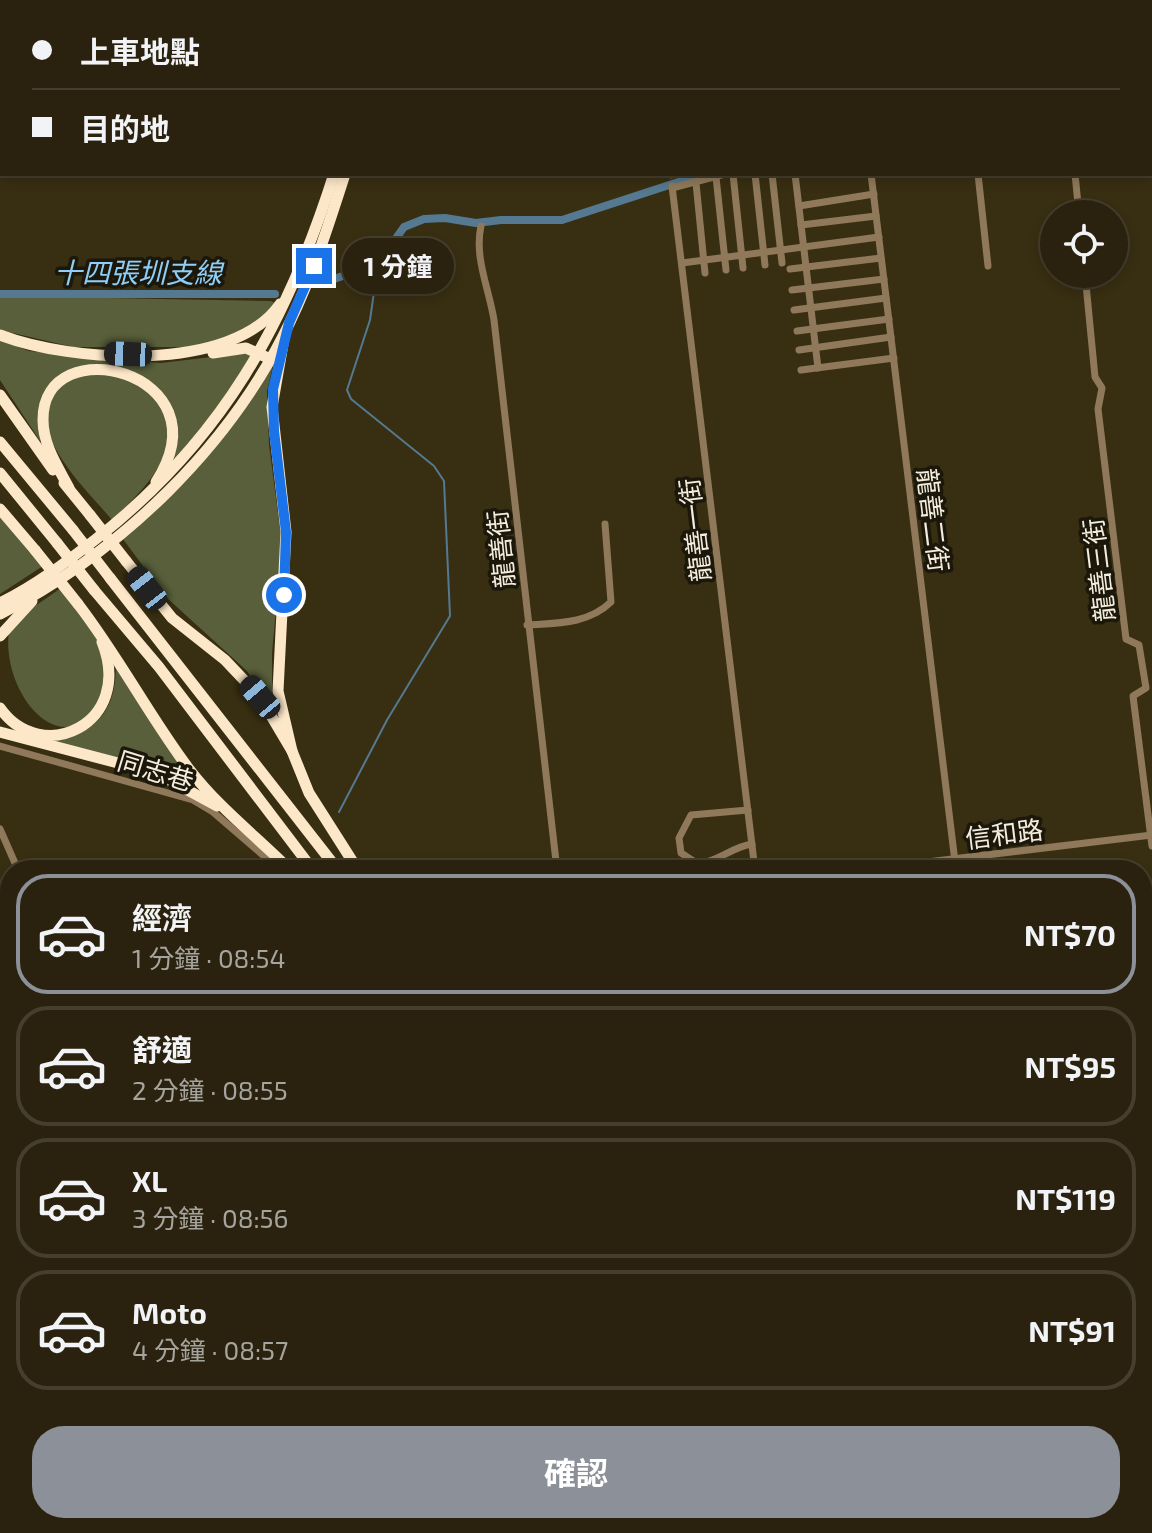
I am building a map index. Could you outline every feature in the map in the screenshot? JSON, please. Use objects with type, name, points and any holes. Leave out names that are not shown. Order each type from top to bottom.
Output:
[{"type":"highway","points":[[0,614],[42,592],[136,522],[211,441],[265,356],[298,277],[333,176]]},
{"type":"highway","points":[[292,751],[278,691],[286,532],[272,407],[277,364],[289,323],[318,255],[344,176]]},
{"type":"highway","points":[[128,354],[190,351],[237,339],[270,316],[298,277]]},
{"type":"highway","points":[[0,601],[22,592],[141,503],[181,464],[289,323]]},
{"type":"highway","points":[[0,335],[64,351],[174,358],[246,348],[265,356]]},
{"type":"highway","points":[[69,488],[50,451],[44,410],[51,394],[72,374],[112,370],[150,385],[170,416],[168,457],[141,503]]},
{"type":"highway","points":[[0,395],[172,618],[243,677],[260,697],[292,751],[309,793],[352,860]]},
{"type":"highway","points":[[0,442],[73,530],[330,860]]},
{"type":"highway","points":[[0,473],[159,667],[305,860]]},
{"type":"highway","points":[[0,509],[96,627],[169,741],[228,814],[279,860]]},
{"type":"highway","points":[[0,636],[42,592]]},
{"type":"highway","points":[[0,708],[12,721],[36,733],[54,735],[84,726],[109,692],[108,662],[96,627]]},
{"type":"highway","points":[[0,732],[156,773],[228,814]]},
{"type":"street","points":[[705,273],[696,183],[719,176]]},
{"type":"street","points":[[733,176],[743,268]]},
{"type":"street","points":[[755,176],[765,265]]},
{"type":"street","points":[[772,176],[782,263]]},
{"type":"street","points":[[795,176],[818,368]]},
{"type":"street","name":"龍善二街","points":[[871,176],[955,859]]},
{"type":"street","points":[[978,176],[988,266]]},
{"type":"street","points":[[1075,176],[1078,200]]},
{"type":"street","points":[[716,177],[726,270]]},
{"type":"street","name":"龍善一街","points":[[696,183],[672,187],[754,860]]},
{"type":"street","points":[[799,206],[874,194]]},
{"type":"street","points":[[801,225],[876,216]]},
{"type":"street","name":"龍善街","points":[[481,226],[481,262],[494,320],[556,860]]},
{"type":"street","points":[[682,263],[879,237]]},
{"type":"street","points":[[790,269],[881,258]]},
{"type":"street","points":[[792,290],[884,279]]},
{"type":"street","name":"龍善三街","points":[[1086,288],[1095,377],[1102,388],[1098,409],[1126,639],[1139,645],[1146,688],[1133,696],[1152,846]]},
{"type":"street","points":[[794,310],[886,298]]},
{"type":"street","points":[[797,331],[889,319]]},
{"type":"street","points":[[799,350],[891,337]]},
{"type":"street","points":[[801,370],[894,358]]},
{"type":"street","points":[[527,625],[565,623],[597,616],[611,602],[605,524]]},
{"type":"street","name":"同志巷","points":[[0,746],[193,800],[213,812],[268,860]]},
{"type":"street","points":[[692,860],[681,853],[679,838],[691,815],[748,810]]},
{"type":"street","points":[[0,829],[14,860]]},
{"type":"street","name":"信和路","points":[[946,860],[1151,835]]},
{"type":"street","points":[[712,860],[725,856],[737,846],[752,844]]},
{"type":"green space","points":[[0,296],[275,303],[265,316],[225,341],[190,347],[73,347],[0,330]]},
{"type":"green space","points":[[0,340],[29,351],[161,363],[245,353],[254,356],[182,456],[168,465],[173,439],[156,388],[132,371],[113,366],[95,365],[55,381],[40,441],[0,380]]},
{"type":"green space","points":[[273,365],[267,391],[269,445],[282,544],[272,653],[272,708],[247,671],[166,597],[123,539],[171,494]]},
{"type":"green space","points":[[76,374],[120,374],[131,378],[152,394],[167,420],[165,453],[158,468],[112,520],[66,465],[48,432],[46,416],[49,401]]},
{"type":"green space","points":[[0,516],[43,566],[0,594]]},
{"type":"green space","points":[[62,587],[96,632],[108,675],[106,686],[87,718],[71,726],[55,725],[39,716],[25,700],[9,655],[9,630],[26,613]]},
{"type":"green space","points":[[116,663],[200,788],[163,769],[54,742],[77,734],[97,722],[112,696]]},
{"type":"waterway","name":"十四張圳支線","points":[[328,281],[378,264],[404,227],[424,219],[445,218],[476,223],[562,220],[697,176]]},
{"type":"waterway","points":[[339,812],[387,720],[450,616],[444,481],[434,466],[351,399],[347,390],[370,320],[378,264]]},
{"type":"waterway","name":"十四張圳支線","points":[[0,294],[275,294]]},
{"type":"route","points":[[284,595],[286,532],[274,431],[273,389],[289,323],[314,266]]}]
